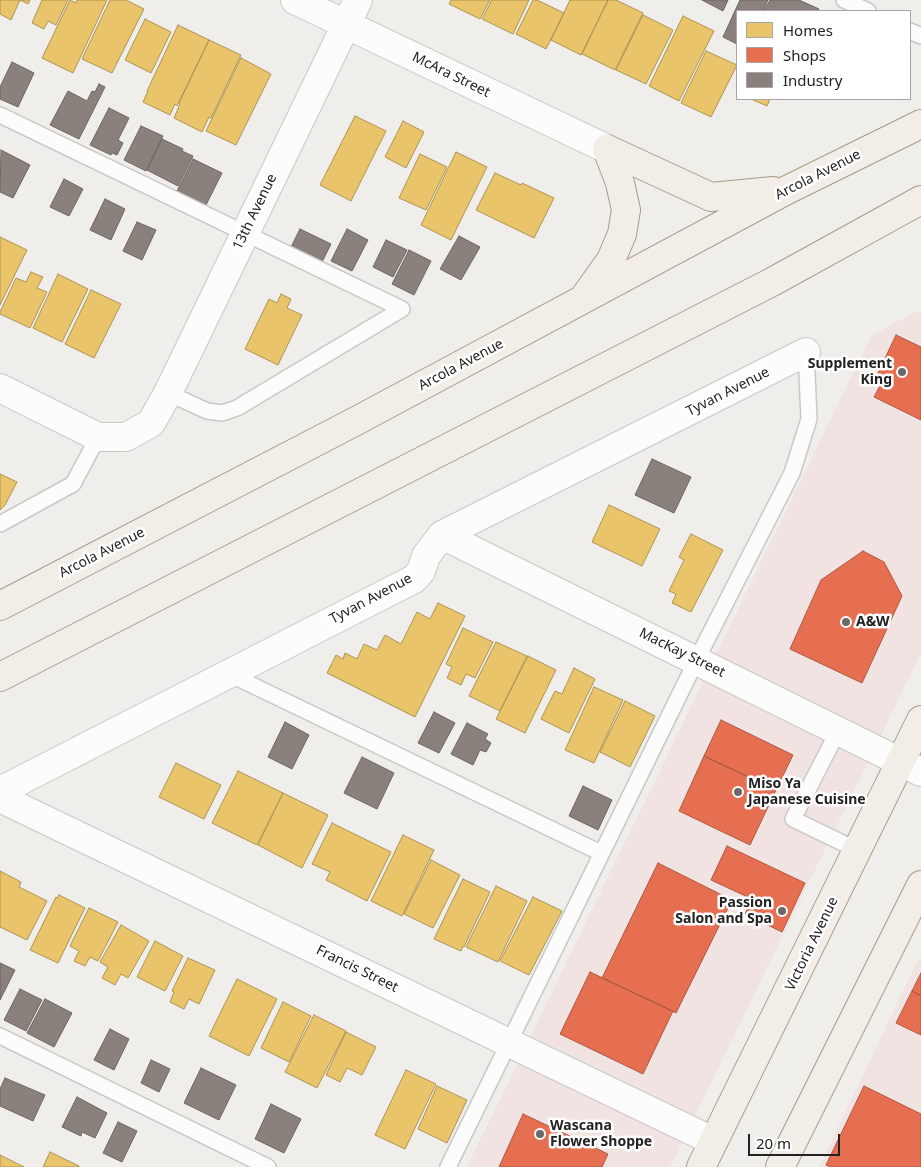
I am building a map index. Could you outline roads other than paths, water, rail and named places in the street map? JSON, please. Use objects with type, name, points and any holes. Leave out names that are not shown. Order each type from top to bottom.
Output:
[{"type":"main road","name":"Arcola Avenue","points":[[0,606],[358,420],[787,190],[921,124]]},
{"type":"main road","points":[[608,149],[711,197],[787,190]]},
{"type":"main road","points":[[583,299],[611,260],[622,234],[626,210],[620,183],[608,149]]},
{"type":"main road","points":[[0,676],[772,282],[921,200]]},
{"type":"main road","points":[[772,282],[921,219]]},
{"type":"main road","name":"Victoria Avenue","points":[[701,1167],[858,850],[911,767],[921,720]]},
{"type":"main road","points":[[780,1167],[921,885]]},
{"type":"street","name":"McAra Street","points":[[295,0],[608,149]]},
{"type":"street","name":"13th Avenue","points":[[98,437],[126,437],[151,423],[168,393],[358,0]]},
{"type":"street","name":"Tyvan Avenue","points":[[0,791],[414,578],[422,571],[426,556],[442,535],[806,352]]},
{"type":"street","points":[[0,388],[98,437]]},
{"type":"street","name":"MacKay Street","points":[[442,535],[911,767]]},
{"type":"street","name":"Francis Street","points":[[0,798],[713,1141]]},
{"type":"lane","points":[[844,0],[866,10]]},
{"type":"lane","points":[[0,115],[402,309],[237,408],[222,413],[207,411],[168,393]]},
{"type":"lane","points":[[448,1167],[696,660],[792,473],[809,420],[806,352]]},
{"type":"lane","points":[[0,524],[73,484],[98,437]]},
{"type":"lane","points":[[227,673],[601,853]]},
{"type":"lane","points":[[838,731],[793,819],[858,850]]},
{"type":"lane","points":[[0,1036],[268,1167]]},
{"type":"place","name":"Supplement King","points":[[902,372]]},
{"type":"place","name":"A&W","points":[[846,622]]},
{"type":"place","name":"Miso Ya Japanese Cuisine","points":[[738,792]]},
{"type":"place","name":"Passion Salon and Spa","points":[[782,911]]},
{"type":"place","name":"Wascana Flower Shoppe","points":[[540,1134]]}]
